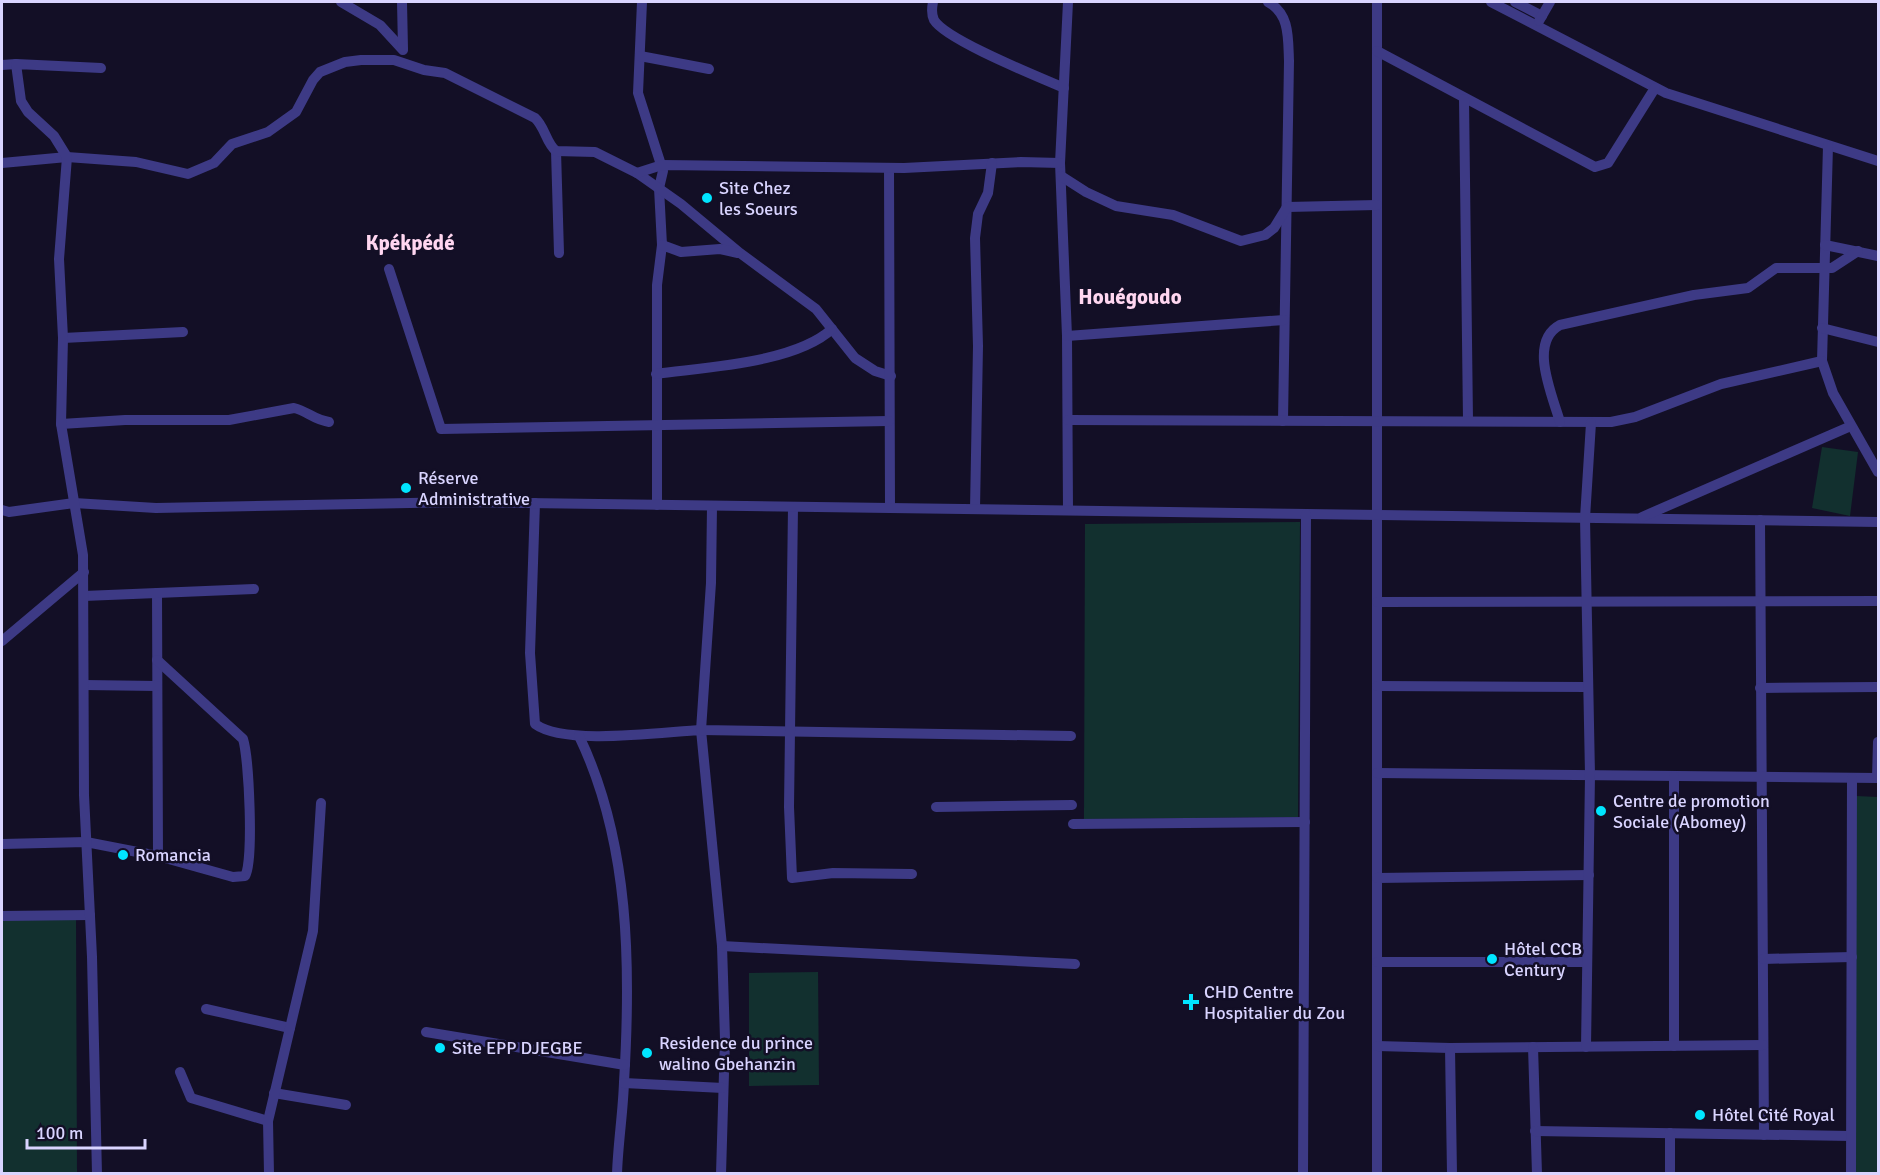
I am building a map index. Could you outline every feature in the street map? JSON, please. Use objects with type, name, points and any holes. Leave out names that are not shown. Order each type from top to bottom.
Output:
[{"type":"street","points":[[341,2],[380,25],[415,68],[455,77],[535,118],[544,129],[550,146],[556,151],[595,152],[637,173],[816,309],[855,358],[875,371],[891,376]]},
{"type":"street","points":[[402,2],[403,56]]},
{"type":"street","points":[[642,2],[639,93],[662,165],[663,177],[659,188],[662,245],[657,285],[655,425],[657,505]]},
{"type":"street","points":[[933,2],[934,19],[940,26],[983,51],[1064,88]]},
{"type":"street","points":[[1068,2],[1060,163],[1067,336],[1068,510]]},
{"type":"street","points":[[1268,2],[1278,7],[1283,14],[1288,36],[1283,421]]},
{"type":"street","points":[[1377,2],[1377,1173]]},
{"type":"street","points":[[1491,2],[1655,88],[1878,161]]},
{"type":"street","points":[[1515,2],[1542,16]]},
{"type":"street","points":[[1536,26],[1550,2]]},
{"type":"street","points":[[1377,51],[1587,165],[1602,167],[1608,163],[1655,88]]},
{"type":"street","points":[[2,163],[67,157],[136,162],[188,174],[214,164],[232,144],[268,132],[296,112],[313,80],[332,66],[361,60],[403,56]]},
{"type":"street","points":[[640,56],[710,69]]},
{"type":"street","points":[[16,64],[21,101],[28,112],[54,136],[67,157],[59,260],[63,338],[62,424],[74,503],[82,538],[84,572],[86,842],[97,1173]]},
{"type":"street","points":[[2,65],[101,68]]},
{"type":"street","points":[[1464,99],[1468,420]]},
{"type":"street","points":[[1828,146],[1822,361],[1833,393],[1878,472]]},
{"type":"street","points":[[556,151],[559,253]]},
{"type":"street","points":[[637,173],[662,165],[889,168],[992,163],[1060,163]]},
{"type":"street","points":[[975,509],[978,346],[975,238],[978,214],[988,193],[992,163]]},
{"type":"street","points":[[889,168],[890,508]]},
{"type":"street","points":[[1061,176],[1086,192],[1116,206],[1173,215],[1241,241],[1265,235],[1274,228],[1287,207]]},
{"type":"street","points":[[1287,207],[1377,206]]},
{"type":"street","points":[[1825,244],[1878,256]]},
{"type":"street","points":[[662,245],[681,252],[720,249],[740,253]]},
{"type":"street","points":[[1560,422],[1544,355],[1545,339],[1550,331],[1560,325],[1694,295],[1748,288],[1776,268],[1824,269],[1838,265],[1858,251]]},
{"type":"street","points":[[389,269],[441,429],[889,421]]},
{"type":"street","points":[[1067,336],[1284,320]]},
{"type":"street","points":[[656,374],[788,352],[821,339],[832,328]]},
{"type":"street","points":[[1822,328],[1878,342]]},
{"type":"street","points":[[63,338],[183,332]]},
{"type":"street","points":[[1068,420],[1468,420],[1591,423],[1635,417],[1721,384],[1822,361]]},
{"type":"street","points":[[62,424],[125,420],[228,420],[294,408],[302,410],[318,421],[329,422]]},
{"type":"street","points":[[1586,1047],[1590,775],[1585,518],[1591,423]]},
{"type":"street","points":[[1638,518],[1851,426]]},
{"type":"street","points":[[2,510],[9,512],[74,503],[173,508],[361,502],[535,503],[1878,522]]},
{"type":"street","points":[[535,503],[530,653],[534,721],[544,729],[579,736],[700,730],[1071,736]]},
{"type":"street","points":[[711,506],[711,583],[700,730],[722,946],[721,1173]]},
{"type":"street","points":[[793,507],[792,732],[789,807],[792,878],[833,873],[912,874]]},
{"type":"street","points":[[1303,1173],[1306,514]]},
{"type":"street","points":[[1760,520],[1764,1135]]},
{"type":"street","points":[[2,641],[84,572]]},
{"type":"street","points":[[84,596],[254,589]]},
{"type":"street","points":[[156,593],[158,856]]},
{"type":"street","points":[[1377,602],[1878,602]]},
{"type":"street","points":[[2,844],[86,842],[158,856],[233,877],[245,876],[249,871],[248,777],[243,739],[157,660]]},
{"type":"street","points":[[84,685],[157,686]]},
{"type":"street","points":[[1377,686],[1588,687]]},
{"type":"street","points":[[1760,688],[1878,687]]},
{"type":"street","points":[[579,736],[593,766],[608,810],[618,861],[625,920],[625,1065],[617,1173]]},
{"type":"street","points":[[1377,772],[1878,778],[1878,742]]},
{"type":"street","points":[[1674,776],[1674,1046]]},
{"type":"street","points":[[1851,1173],[1852,778]]},
{"type":"street","points":[[269,1173],[268,1121],[313,931],[321,803]]},
{"type":"street","points":[[936,807],[1072,806]]},
{"type":"street","points":[[1073,824],[1305,822]]},
{"type":"street","points":[[1377,878],[1589,875]]},
{"type":"street","points":[[2,916],[90,915]]},
{"type":"street","points":[[722,946],[1074,964]]},
{"type":"street","points":[[1762,959],[1852,957]]},
{"type":"street","points":[[1377,962],[1587,962]]},
{"type":"street","points":[[206,1009],[290,1028]]},
{"type":"street","points":[[426,1032],[625,1065]]},
{"type":"street","points":[[1377,1046],[1450,1048],[1763,1045]]},
{"type":"street","points":[[1533,1047],[1536,1173]]},
{"type":"street","points":[[1450,1048],[1452,1173]]},
{"type":"street","points":[[180,1072],[191,1098],[268,1121]]},
{"type":"street","points":[[624,1083],[723,1088]]},
{"type":"street","points":[[274,1093],[346,1105]]},
{"type":"street","points":[[1535,1131],[1851,1136]]},
{"type":"street","points":[[1670,1133],[1670,1173]]},
{"type":"green space","points":[[1822,447],[1858,452],[1850,516],[1812,508]]},
{"type":"green space","points":[[1300,522],[1298,817],[1084,819],[1085,524]]},
{"type":"green space","points":[[1856,796],[1878,797],[1878,1173],[1854,1174]]},
{"type":"green space","points":[[2,919],[76,919],[77,1173],[2,1173]]},
{"type":"green space","points":[[818,972],[819,1085],[749,1086],[749,973]]},
{"type":"place","name":"Site Chez les Soeurs","points":[[707,198]]},
{"type":"place","name":"Réserve Administrative","points":[[406,488]]},
{"type":"place","name":"Centre de promotion Sociale (Abomey)","points":[[1601,811]]},
{"type":"place","name":"Romancia","points":[[123,855]]},
{"type":"place","name":"Hôtel CCB Century","points":[[1492,959]]},
{"type":"place","name":"CHD Centre Hospitalier du Zou","points":[[1191,1002]]},
{"type":"place","name":"Site EPP DJEGBE","points":[[440,1048]]},
{"type":"place","name":"Residence du prince walino Gbehanzin","points":[[647,1053]]},
{"type":"place","name":"Hôtel Cité Royal","points":[[1700,1115]]},
{"type":"district","name":"Kpékpédé","points":[[410,243]]},
{"type":"district","name":"Houégoudo","points":[[1130,297]]}]
